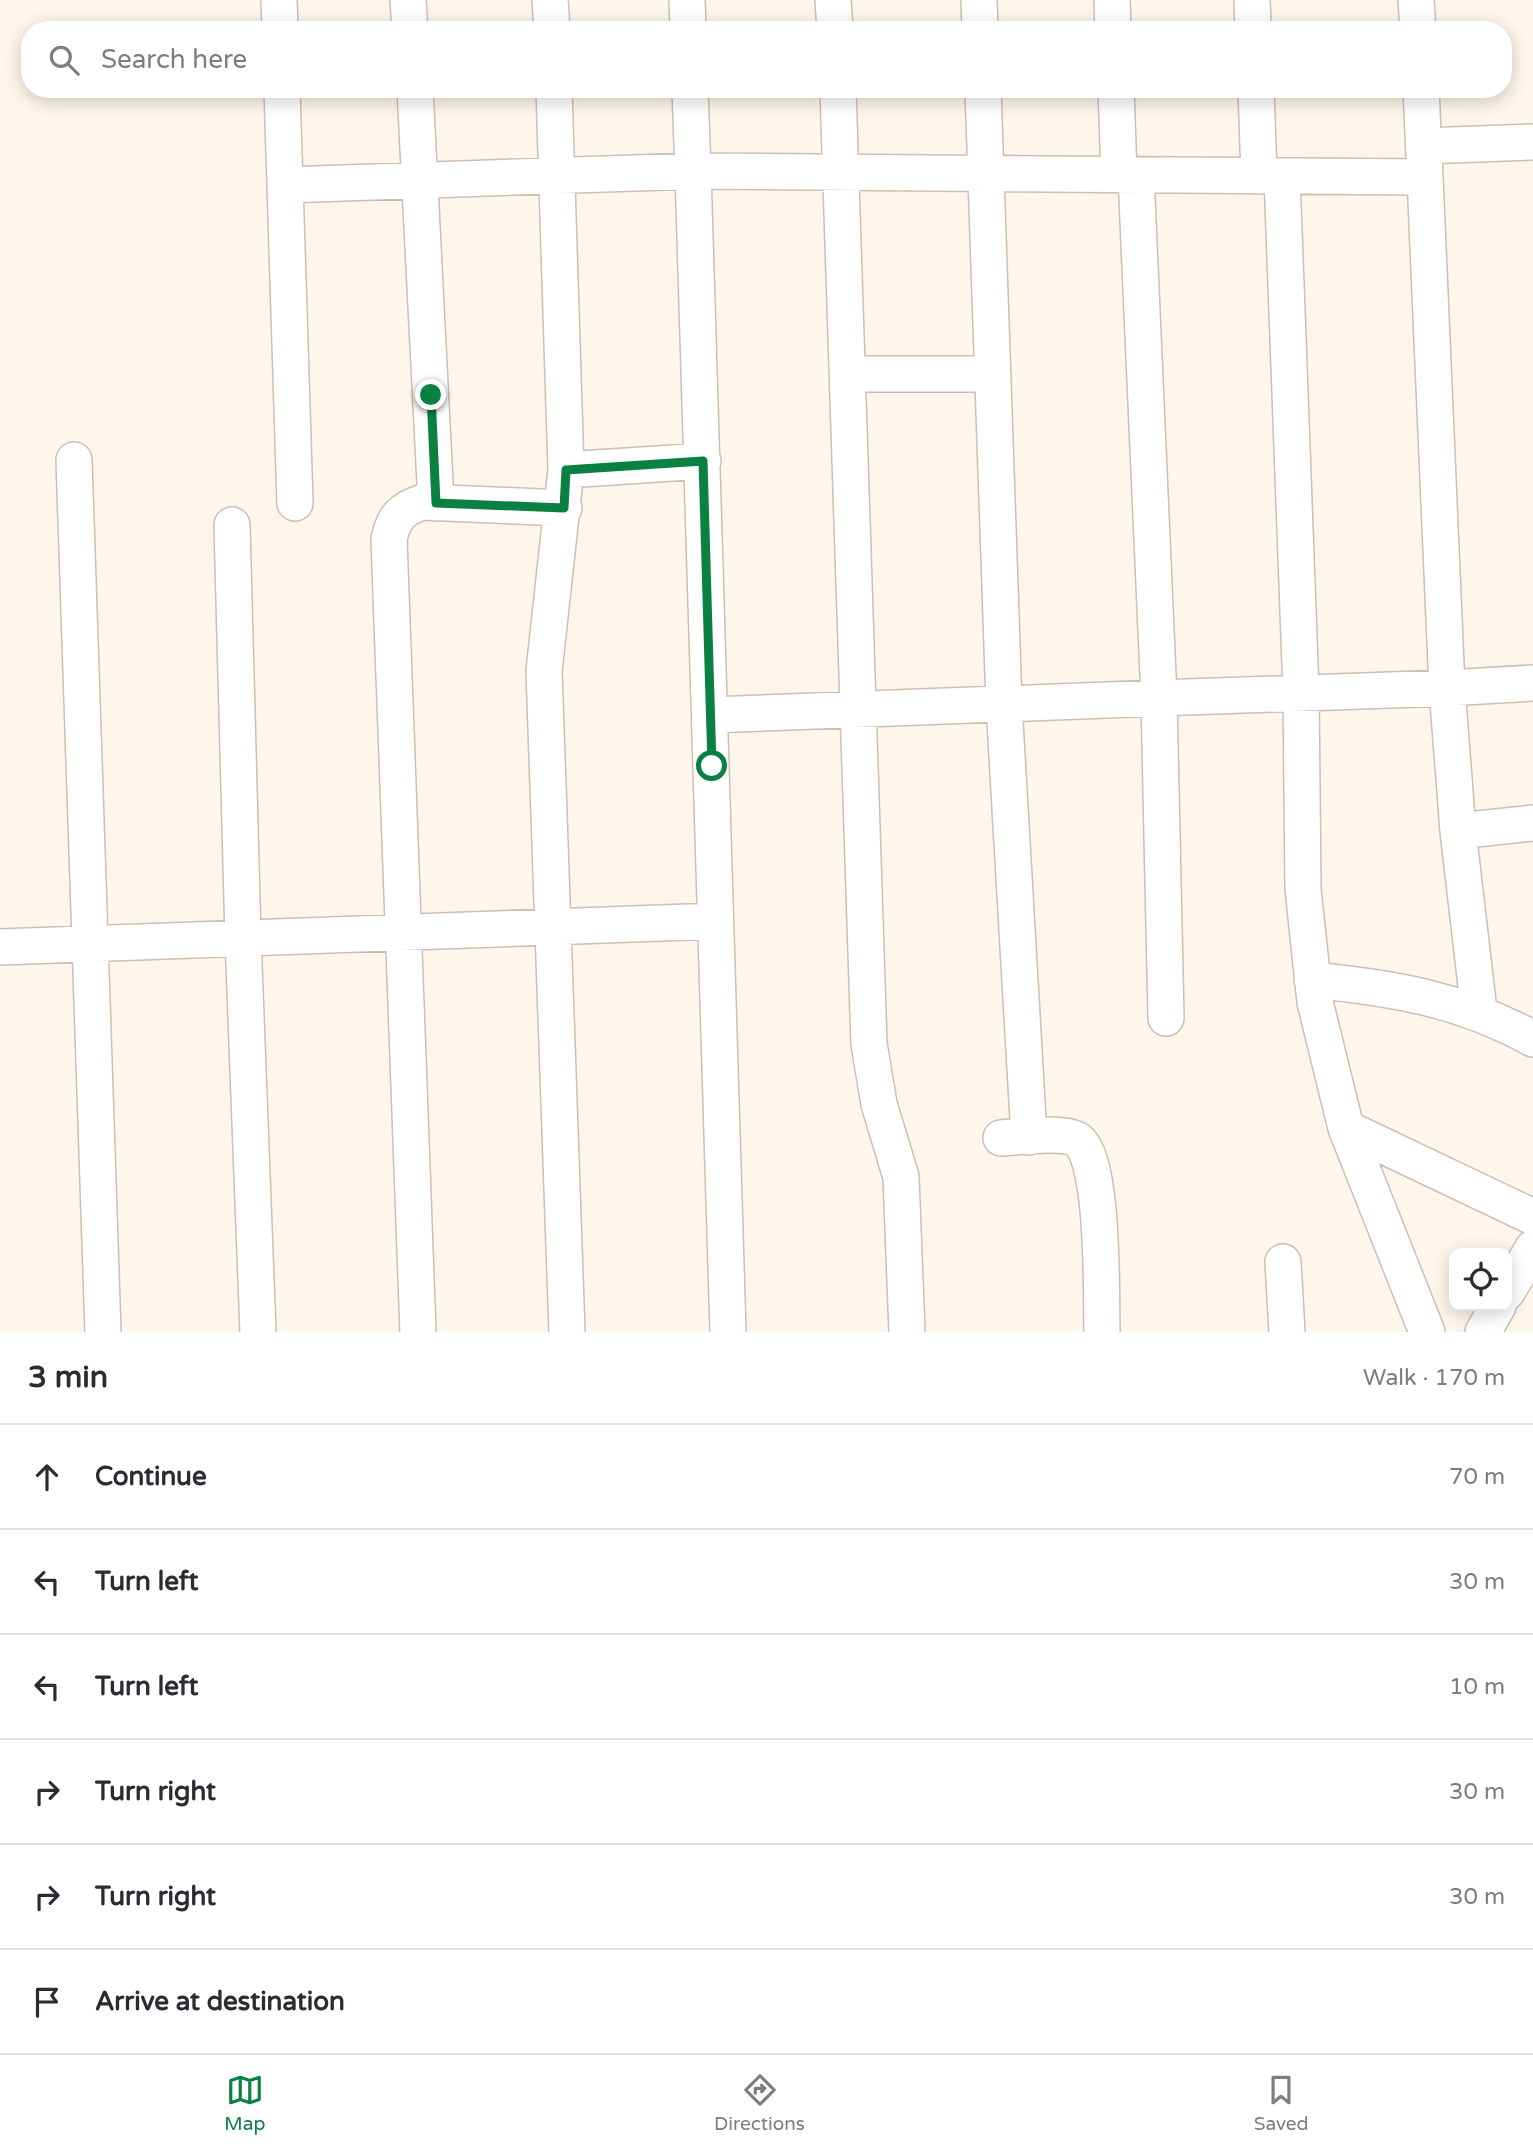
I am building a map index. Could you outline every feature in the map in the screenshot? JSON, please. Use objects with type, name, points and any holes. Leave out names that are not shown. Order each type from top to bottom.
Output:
[{"type":"street","points":[[279,0],[280,21]]},
{"type":"street","points":[[408,0],[410,21]]},
{"type":"street","points":[[550,0],[551,21]]},
{"type":"street","points":[[687,0],[688,21]]},
{"type":"street","points":[[833,0],[834,21]]},
{"type":"street","points":[[979,0],[980,21]]},
{"type":"street","points":[[1112,0],[1113,21]]},
{"type":"street","points":[[1252,0],[1253,21]]},
{"type":"street","points":[[1416,0],[1417,21]]},
{"type":"street","points":[[282,98],[295,503]]},
{"type":"street","points":[[416,98],[436,503]]},
{"type":"street","points":[[554,98],[566,470],[564,508],[544,671],[567,1332]]},
{"type":"street","points":[[690,98],[729,1332]]},
{"type":"street","points":[[839,98],[869,1044],[879,1104],[901,1177],[906,1332]]},
{"type":"street","points":[[983,98],[1004,704],[1015,1137],[1076,1139],[1085,1147],[1091,1161],[1097,1200],[1102,1332]]},
{"type":"street","points":[[1117,98],[1128,175],[1159,698],[1166,1018]]},
{"type":"street","points":[[1258,98],[1271,176],[1301,692],[1303,889],[1315,1002],[1346,1128],[1427,1332]]},
{"type":"street","points":[[1421,98],[1447,688],[1458,831],[1479,1011]]},
{"type":"street","points":[[286,185],[694,171],[1271,176],[1425,162],[1533,142]]},
{"type":"street","points":[[849,374],[993,374]]},
{"type":"street","points":[[74,460],[103,1332]]},
{"type":"street","points":[[566,470],[703,461]]},
{"type":"street","points":[[418,1332],[389,538],[393,520],[405,508],[423,502],[564,508]]},
{"type":"street","points":[[232,525],[243,938],[258,1332]]},
{"type":"street","points":[[711,715],[1533,683]]},
{"type":"street","points":[[1458,831],[1533,823]]},
{"type":"street","points":[[0,947],[715,921]]},
{"type":"street","points":[[1312,980],[1405,992],[1479,1011],[1533,1039]]},
{"type":"street","points":[[1346,1128],[1533,1216]]},
{"type":"street","points":[[1512,1284],[1533,1248]]},
{"type":"street","points":[[1283,1262],[1287,1332]]},
{"type":"street","points":[[1483,1332],[1496,1311]]},
{"type":"route","points":[[431,395],[436,503],[564,508],[566,470],[703,461],[712,766]]}]
